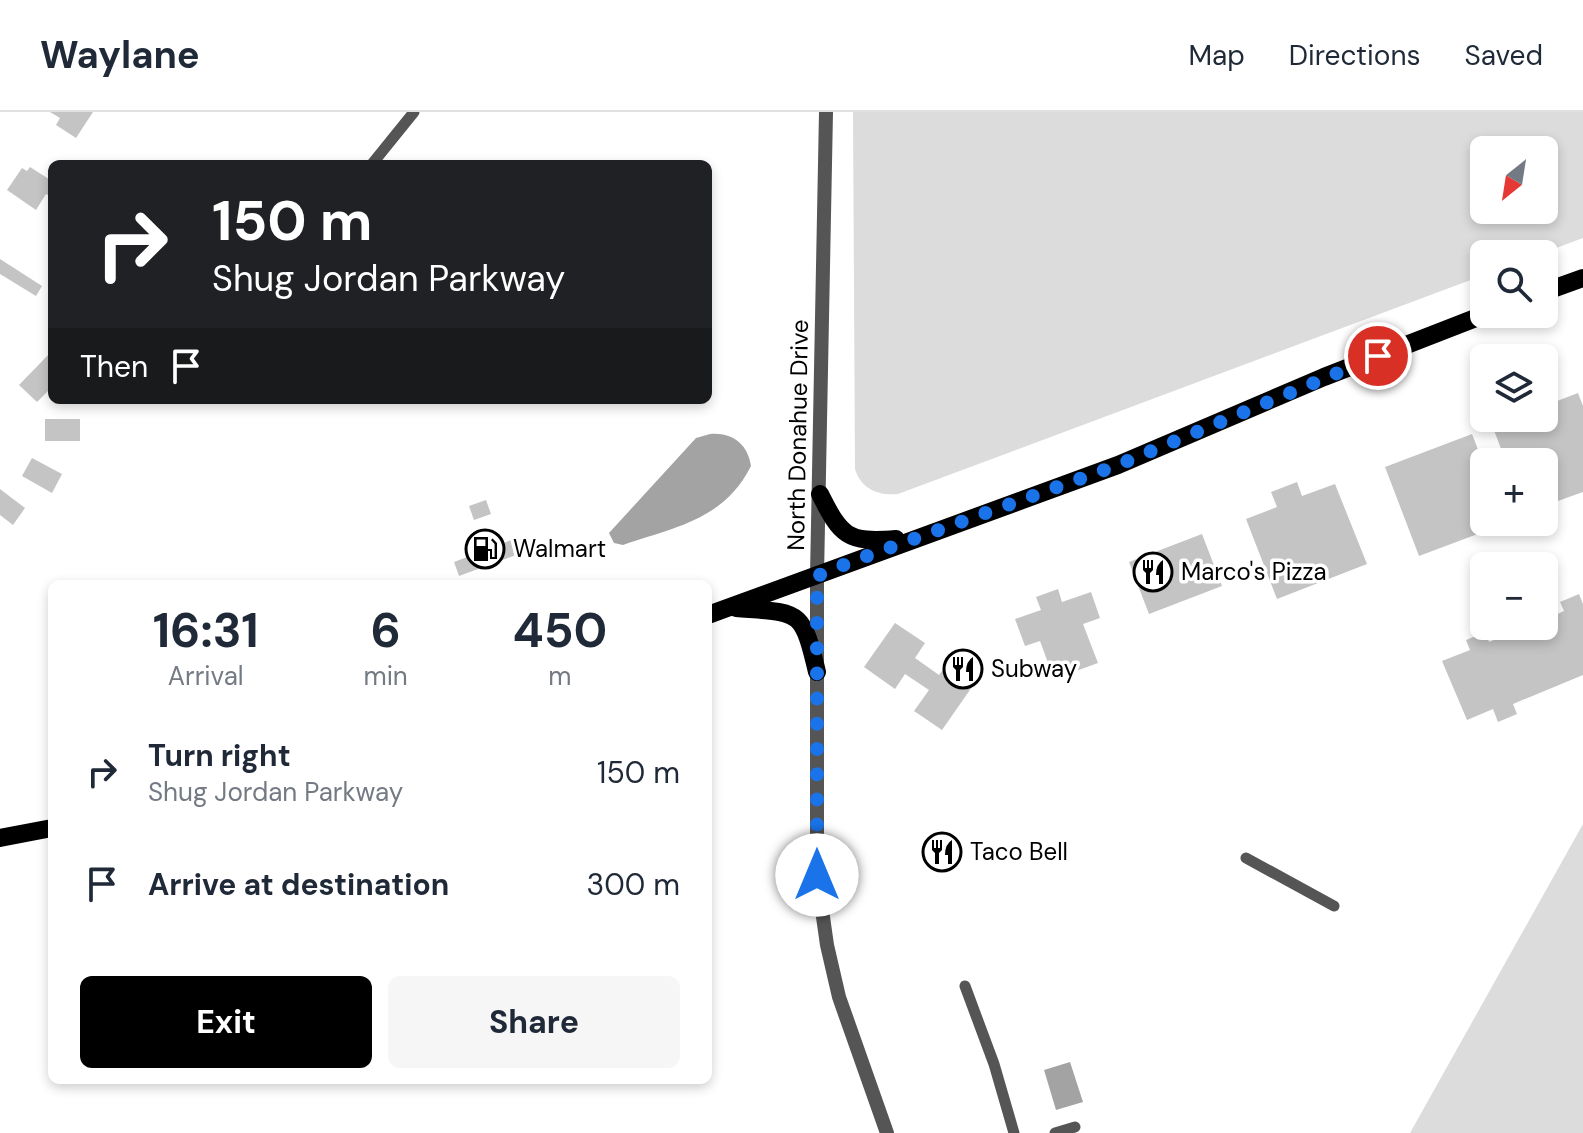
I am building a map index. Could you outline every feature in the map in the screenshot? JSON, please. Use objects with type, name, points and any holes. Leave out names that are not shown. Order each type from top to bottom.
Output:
[{"type":"main road","points":[[1558,287],[1583,278]]},
{"type":"main road","points":[[712,614],[1118,465],[1324,377],[1470,320]]},
{"type":"main road","points":[[820,494],[840,531],[874,541],[919,537]]},
{"type":"main road","points":[[729,608],[782,612],[794,617],[803,624],[809,635],[817,672]]},
{"type":"main road","points":[[0,838],[48,829]]},
{"type":"street","points":[[375,160],[414,112]]},
{"type":"street","name":"North Donahue Drive","points":[[826,112],[817,576],[817,875],[827,945],[839,997],[887,1133]]},
{"type":"street","points":[[1246,858],[1334,906]]},
{"type":"street","points":[[965,986],[994,1064],[1014,1133]]},
{"type":"street","points":[[1055,1133],[1075,1127]]},
{"type":"shaded area","points":[[853,112],[1583,112],[1583,238],[1558,247],[1558,240],[1470,240],[1470,280],[898,494],[871,490],[855,469]]},
{"type":"shaded area","points":[[710,434],[732,437],[743,446],[749,458],[751,466],[727,499],[679,526],[623,545],[614,543],[609,533],[696,438]]},
{"type":"shaded area","points":[[1583,824],[1583,1133],[1410,1133]]},
{"type":"shaded area","points":[[1070,1062],[1083,1102],[1056,1110],[1044,1070]]},
{"type":"building","points":[[50,112],[93,112],[76,138],[56,125],[60,118]]},
{"type":"building","points":[[30,167],[48,178],[48,195],[36,210],[7,190],[22,168],[27,171]]},
{"type":"building","points":[[0,259],[42,286],[36,296],[0,274]]},
{"type":"building","points":[[48,355],[48,391],[37,402],[19,385]]},
{"type":"building","points":[[1578,393],[1583,406],[1583,492],[1558,501],[1558,448],[1501,448],[1495,432],[1558,432],[1558,401]]},
{"type":"building","points":[[45,419],[80,419],[80,441],[45,441]]},
{"type":"building","points":[[1472,434],[1477,448],[1470,448],[1472,536],[1419,556],[1385,467]]},
{"type":"building","points":[[32,458],[62,474],[52,493],[22,476]]},
{"type":"building","points":[[1297,482],[1302,496],[1335,484],[1367,564],[1277,599],[1246,519],[1277,507],[1271,492]]},
{"type":"building","points":[[0,489],[25,508],[13,525],[0,515]]},
{"type":"building","points":[[486,500],[491,514],[474,520],[469,506]]},
{"type":"building","points":[[1202,534],[1222,586],[1149,614],[1129,562]]},
{"type":"building","points":[[514,539],[519,554],[459,576],[454,562]]},
{"type":"building","points":[[1058,589],[1062,602],[1091,592],[1100,618],[1083,624],[1098,663],[1054,679],[1040,641],[1025,646],[1015,619],[1041,610],[1036,597]]},
{"type":"building","points":[[1579,594],[1583,604],[1583,675],[1513,704],[1517,714],[1498,722],[1493,709],[1467,720],[1442,661],[1470,650],[1466,640],[1470,638],[1489,642],[1558,640],[1558,614],[1564,611],[1560,602]]},
{"type":"building","points":[[895,623],[925,643],[915,658],[939,675],[953,655],[981,674],[942,730],[914,711],[929,690],[905,674],[895,689],[864,667]]},
{"type":"place","name":"Walmart","points":[[485,549]]},
{"type":"place","name":"Marco's Pizza","points":[[1153,572]]},
{"type":"place","name":"Subway","points":[[963,669]]},
{"type":"place","name":"Taco Bell","points":[[942,852]]},
{"type":"route","points":[[817,875],[817,576],[1118,465],[1378,356]]}]
